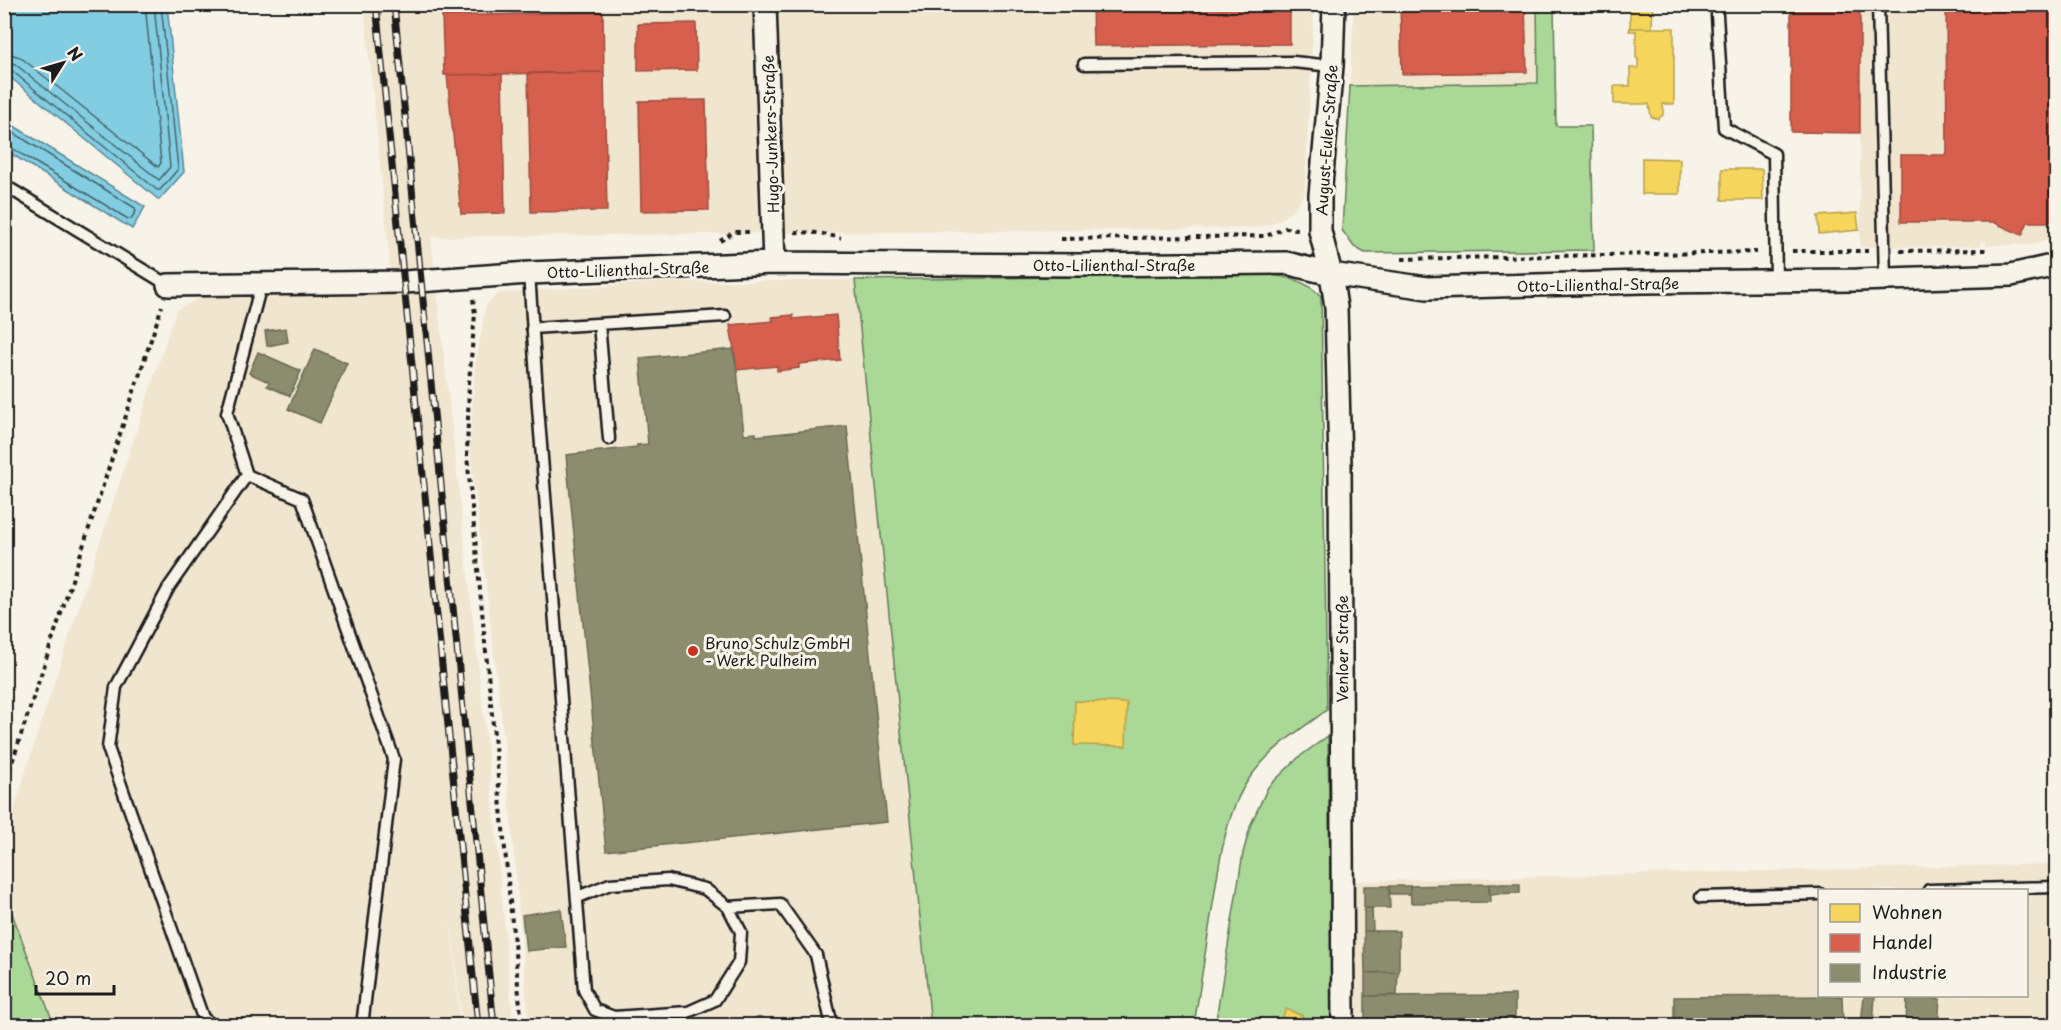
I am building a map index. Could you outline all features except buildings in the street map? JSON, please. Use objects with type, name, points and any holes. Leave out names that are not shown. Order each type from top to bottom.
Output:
[{"type":"street","name":"Hugo-Junkers-Straße","points":[[765,4],[774,263]]},
{"type":"street","name":"August-Euler-Straße","points":[[1331,274],[1320,231],[1320,195],[1332,66],[1334,4]]},
{"type":"street","name":"Otto-Lilienthal-Straße","points":[[168,285],[405,282],[529,273],[774,263],[1068,265],[1287,263],[1331,274],[1427,288],[1886,279],[2011,274],[2056,265]]},
{"type":"street","name":"Venloer Straße","points":[[1331,274],[1336,307],[1340,464],[1343,1026]]},
{"type":"lane","points":[[1878,4],[1886,279]]},
{"type":"lane","points":[[1717,15],[1724,128],[1774,154],[1776,280]]},
{"type":"lane","points":[[1084,64],[1293,62],[1332,66]]},
{"type":"lane","points":[[4,185],[168,285]]},
{"type":"lane","points":[[529,273],[584,990],[595,1010],[614,1017],[688,1012],[715,1000],[739,962],[741,932],[728,907],[705,890],[668,880],[610,885],[578,897]]},
{"type":"lane","points":[[261,285],[226,413],[247,475],[302,499],[394,759],[362,1026]]},
{"type":"lane","points":[[532,328],[725,316]]},
{"type":"lane","points":[[599,324],[609,439]]},
{"type":"lane","points":[[214,1026],[203,1018],[108,748],[116,687],[169,587],[247,475]]},
{"type":"lane","points":[[1992,889],[2056,887]]},
{"type":"lane","points":[[1701,897],[1818,894]]},
{"type":"lane","points":[[728,907],[780,904],[816,955],[832,1026]]},
{"type":"path","points":[[1399,259],[1997,250]]},
{"type":"path","points":[[471,278],[475,314],[469,382],[467,455],[522,1026]]},
{"type":"path","points":[[4,787],[168,285]]},
{"type":"shaded area","points":[[364,5],[1314,5],[1305,193],[1293,210],[1280,220],[1266,226],[1252,228],[431,237],[496,830],[513,1025],[462,1025],[450,916],[460,1025],[54,1025],[5,895],[5,840],[36,738],[176,310],[212,292],[393,294]]},
{"type":"shaded area","points":[[1354,5],[1537,5],[1538,83],[1350,86]]},
{"type":"shaded area","points":[[1860,5],[2056,5],[2056,236],[2036,244],[2023,245],[1986,245],[1986,241],[1981,241],[1981,246],[1860,247]]},
{"type":"shaded area","name":"Bruno Schulz GmbH - Werk Pulheim","points":[[855,280],[931,1025],[529,1025],[504,740],[470,448],[475,367],[486,305],[499,293],[664,282]]},
{"type":"shaded area","points":[[2056,864],[2056,1025],[1355,1025],[1353,881]]},
{"type":"green space","points":[[1537,5],[1554,5],[1556,126],[1591,126],[1594,250],[1365,253],[1354,247],[1342,230],[1350,86],[1538,83]]},
{"type":"green space","points":[[1264,274],[1302,282],[1321,296],[1327,710],[1270,754],[1254,772],[1235,804],[1220,860],[1194,1025],[931,1025],[855,280]]},
{"type":"green space","points":[[1328,736],[1332,1025],[1215,1026],[1243,853],[1251,824],[1268,787],[1299,757]]},
{"type":"green space","points":[[5,895],[54,1025],[5,1025]]},
{"type":"water","points":[[15,4],[167,5],[184,172],[159,200],[5,73],[5,12]]},
{"type":"water","points":[[6,121],[145,207],[132,229],[5,150]]},
{"type":"railway","points":[[376,4],[478,1026]]},
{"type":"railway","points":[[394,4],[494,1026]]},
{"type":"place","name":"Bruno Schulz GmbH - Werk Pulheim","points":[[693,651]]}]
